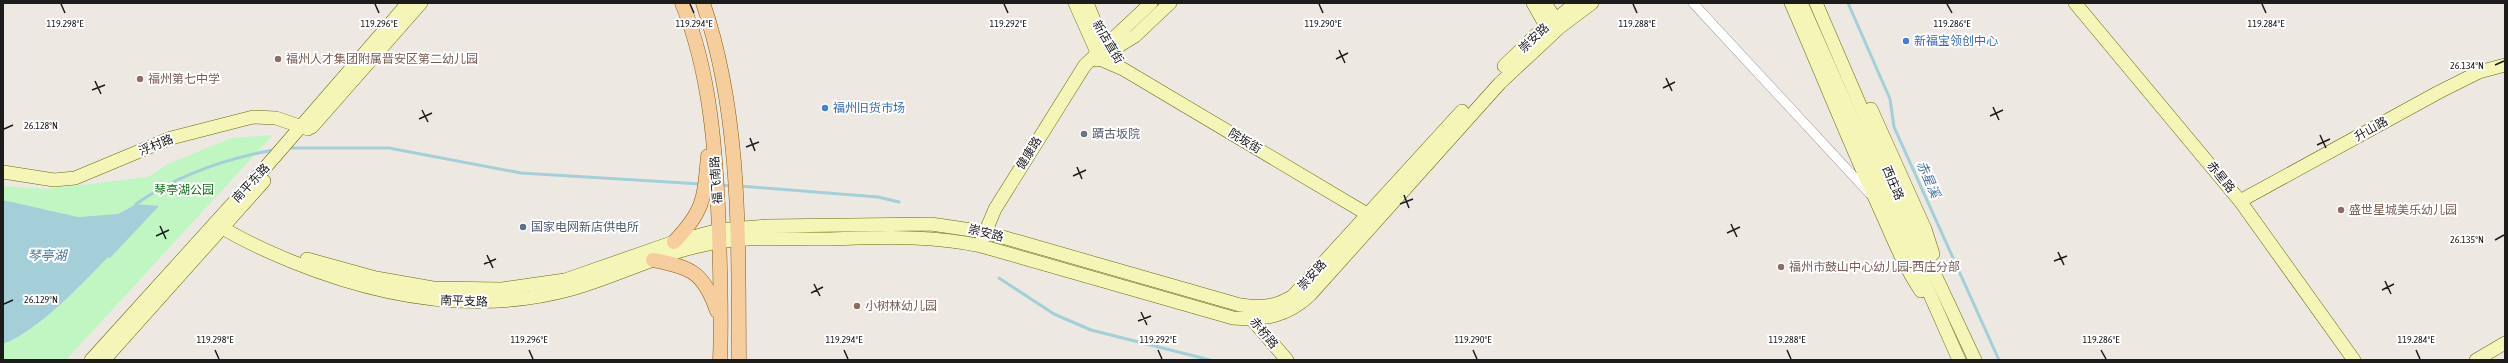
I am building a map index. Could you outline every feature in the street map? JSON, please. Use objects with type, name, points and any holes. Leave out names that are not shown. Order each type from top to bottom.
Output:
[{"type":"main road","name":"福飞南路","points":[[682,3],[698,57],[711,127],[711,161],[718,203],[722,325],[720,360]]},
{"type":"main road","name":"福飞南路","points":[[703,3],[725,91],[733,162],[738,234],[739,360]]},
{"type":"main road","points":[[674,242],[696,217],[702,205],[711,161]]},
{"type":"main road","points":[[653,260],[677,264],[696,272],[711,293],[722,325]]},
{"type":"street","name":"南平东路","points":[[269,169],[292,137],[305,130],[408,3]]},
{"type":"street","name":"南平东路","points":[[104,360],[269,169],[421,3]]},
{"type":"street","name":"新店直街","points":[[1075,3],[1098,56],[1123,68]]},
{"type":"street","name":"新店直街","points":[[1087,3],[1109,49],[1123,68]]},
{"type":"street","name":"健康路","points":[[1109,49],[1151,3]]},
{"type":"street","name":"健康路","points":[[981,246],[994,209],[1085,65],[1109,49],[1135,36],[1170,3]]},
{"type":"street","points":[[1533,3],[1553,27]]},
{"type":"street","points":[[1545,3],[1553,27]]},
{"type":"street","name":"崇安路","points":[[738,234],[927,239],[981,246],[1233,318],[1252,319],[1281,314],[1310,295],[1484,100],[1577,3]]},
{"type":"street","name":"崇安路","points":[[738,234],[907,223],[956,226],[985,232],[1240,305],[1271,306],[1294,296],[1493,77],[1553,27],[1592,3]]},
{"type":"street","points":[[1693,3],[1876,201]]},
{"type":"street","points":[[1791,3],[1816,66],[1876,201],[1913,279],[1940,317]]},
{"type":"street","points":[[1801,3],[1907,231]]},
{"type":"street","name":"西庄路","points":[[1816,3],[1940,317],[1959,360]]},
{"type":"street","points":[[1824,3],[1924,229],[1952,310]]},
{"type":"street","name":"赤星路","points":[[2075,3],[2240,201],[2354,360]]},
{"type":"street","name":"升山路","points":[[2240,201],[2439,92],[2479,72],[2505,65]]},
{"type":"street","name":"院坂街","points":[[1123,68],[1367,214]]},
{"type":"street","name":"浮村路","points":[[3,172],[54,180],[67,179],[90,173],[171,138],[244,119],[269,116],[305,130]]},
{"type":"street","name":"南平东路","points":[[91,360],[222,223]]},
{"type":"street","name":"南平支路","points":[[222,223],[262,241],[333,267],[398,282],[459,290],[502,289],[560,281],[601,269],[674,242],[719,236]]},
{"type":"street","name":"南平支路","points":[[222,223],[258,248],[340,280],[398,294],[454,301],[492,302],[554,293],[584,285],[719,236]]},
{"type":"street","name":"西庄路","points":[[1907,231],[1952,310],[1975,360]]},
{"type":"street","points":[[719,236],[738,234]]},
{"type":"street","name":"赤桥路","points":[[1240,305],[1287,360]]},
{"type":"street","points":[[2476,360],[2505,343]]},
{"type":"green space","name":"琴亭湖公园","points":[[273,135],[66,360],[3,360],[3,344],[17,338],[31,329],[59,306],[108,256],[110,257],[158,206],[129,207],[118,214],[78,217],[3,200],[3,186],[47,189],[148,177],[168,164],[231,138]]},
{"type":"water","name":"琴亭湖","points":[[3,200],[78,217],[118,214],[136,204],[159,206],[110,258],[108,257],[59,306],[31,329],[3,344]]},
{"type":"waterway","name":"赤星溪","points":[[1848,3],[1890,99],[1894,127],[1999,360]]},
{"type":"waterway","points":[[287,148],[389,148],[521,173],[701,184]]},
{"type":"waterway","points":[[136,204],[168,185],[219,163],[274,150]]},
{"type":"waterway","points":[[720,185],[733,186]]},
{"type":"waterway","points":[[740,186],[878,197],[899,202]]},
{"type":"waterway","points":[[999,278],[1054,314],[1091,330],[1210,360]]},
{"type":"place","name":"新福宝领创中心","points":[[1906,41]]},
{"type":"place","name":"福州人才集团附属晋安区第二幼儿园","points":[[278,59]]},
{"type":"place","name":"福州第七中学","points":[[140,79]]},
{"type":"place","name":"福州旧货市场","points":[[825,108]]},
{"type":"place","name":"蹟古坂院","points":[[1084,134]]},
{"type":"place","name":"盛世星城美乐幼儿园","points":[[2341,210]]},
{"type":"place","name":"国家电网新店供电所","points":[[523,227]]},
{"type":"place","name":"福州市鼓山中心幼儿园-西庄分部","points":[[1781,267]]},
{"type":"place","name":"小树林幼儿园","points":[[857,306]]}]
